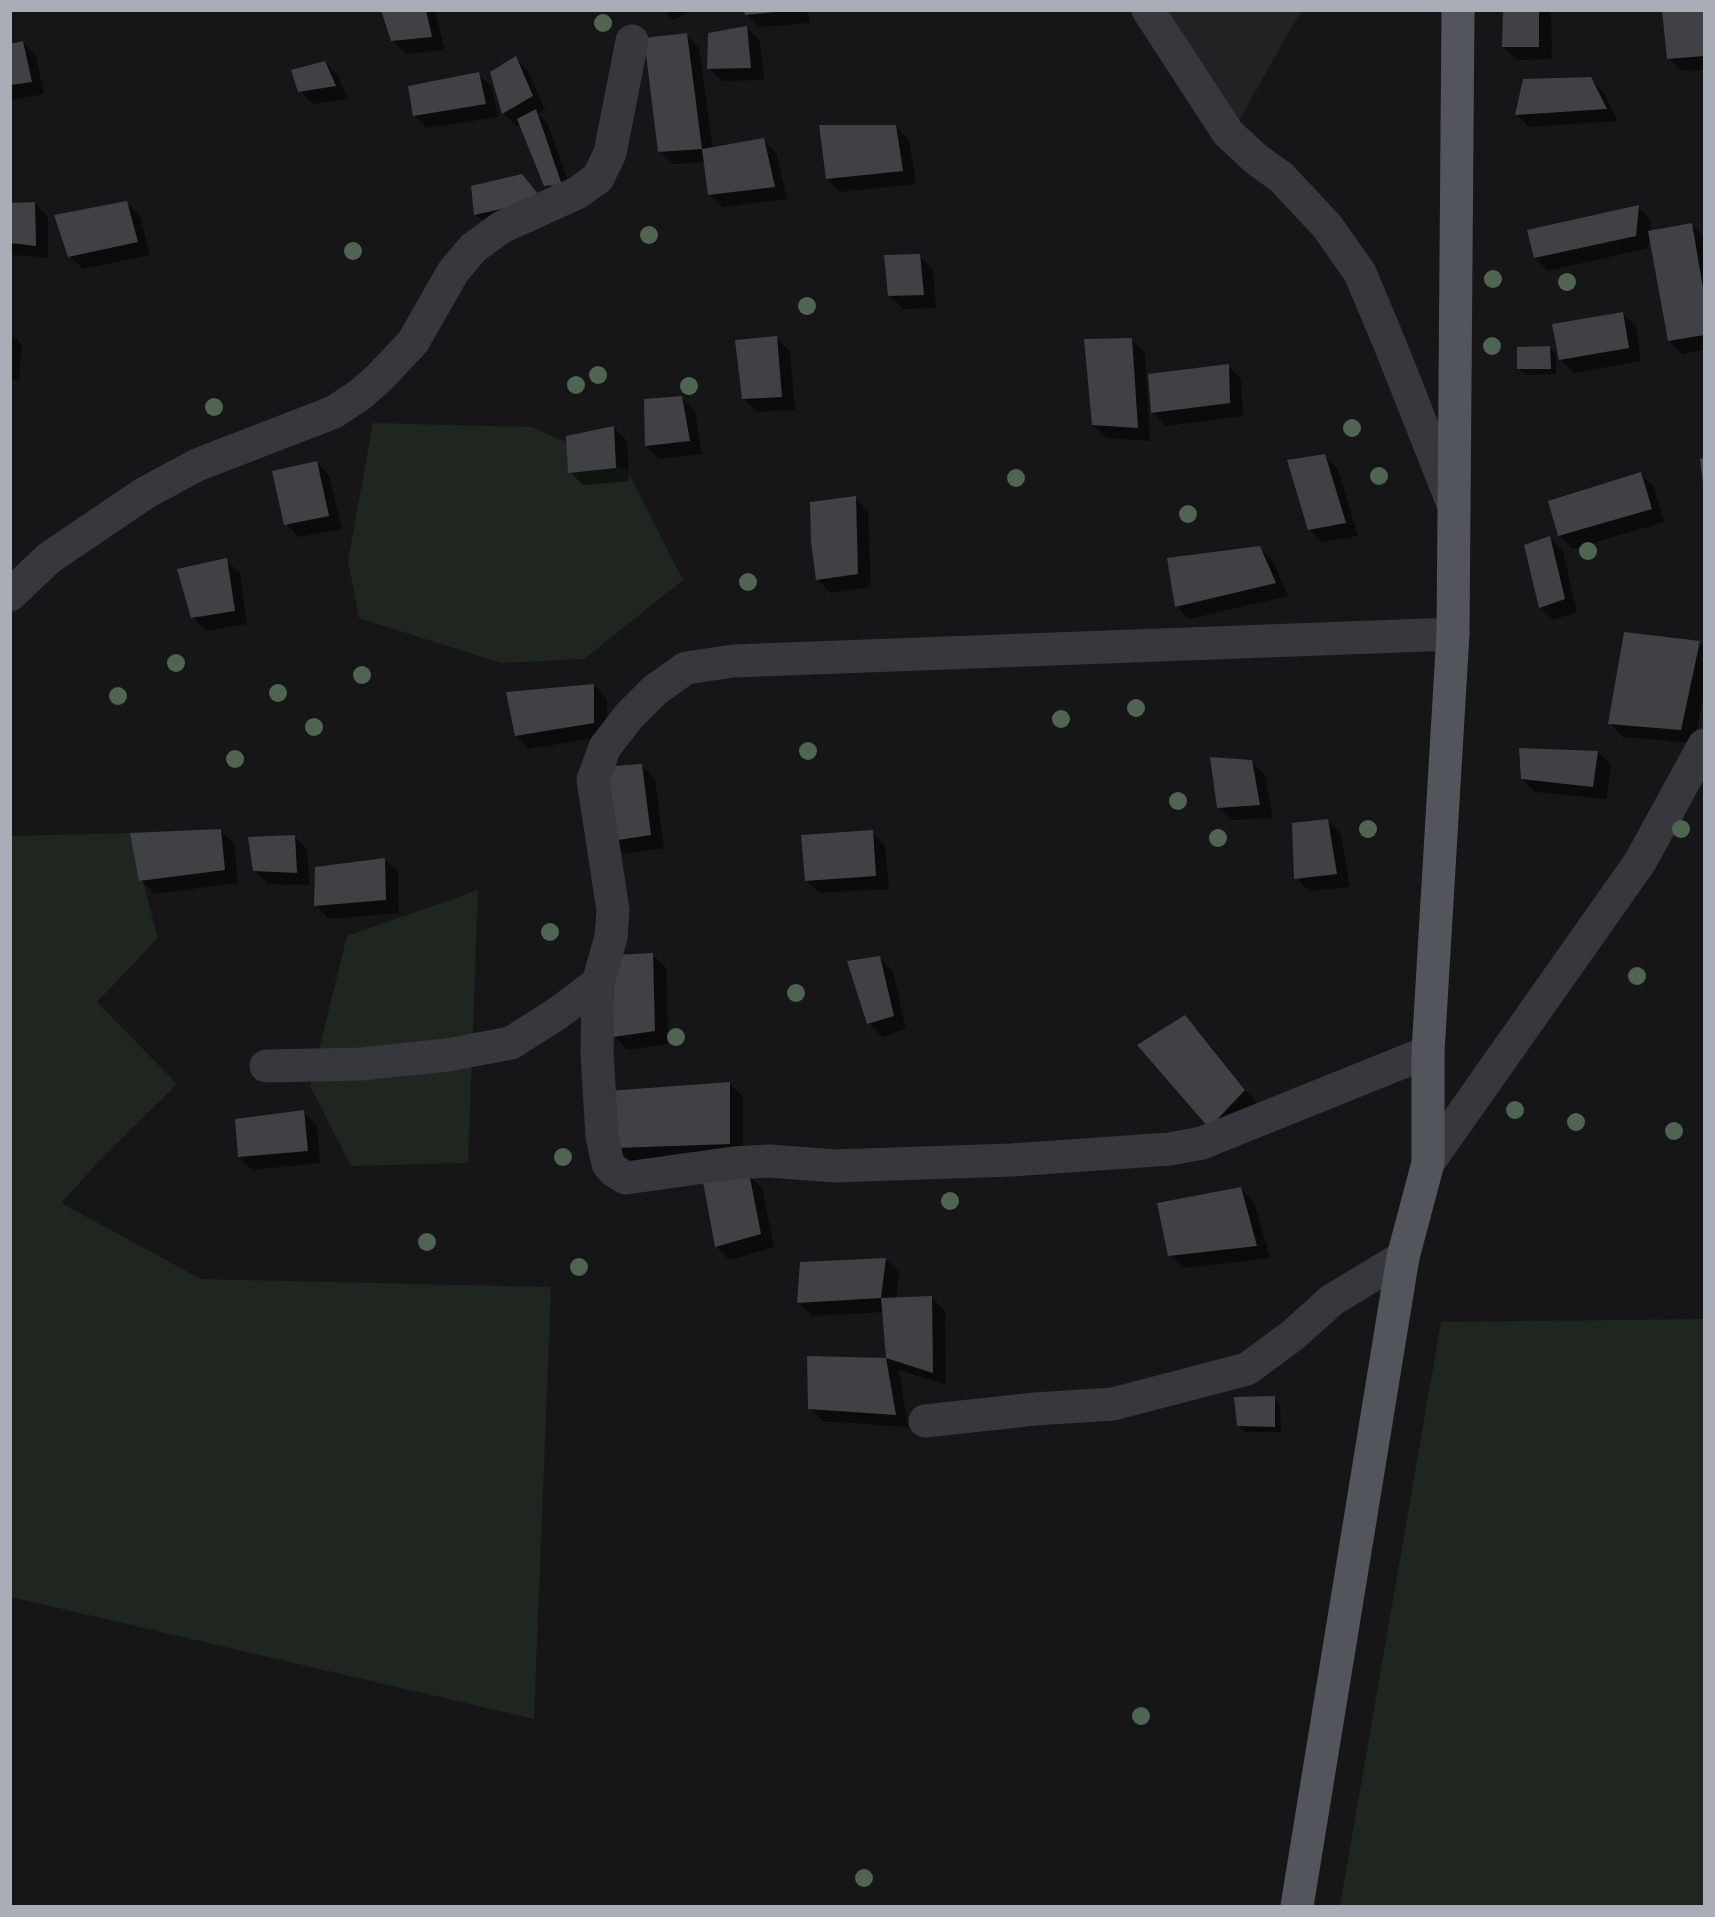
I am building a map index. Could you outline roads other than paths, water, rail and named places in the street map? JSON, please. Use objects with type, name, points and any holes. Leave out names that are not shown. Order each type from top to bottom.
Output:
[{"type":"main road","points":[[1297,1906],[1403,1257],[1428,1163],[1428,1052],[1452,634],[1458,10]]},
{"type":"street","points":[[1148,10],[1228,133],[1256,159],[1281,177],[1327,226],[1360,273],[1453,504]]},
{"type":"street","points":[[10,595],[49,558],[145,493],[197,465],[334,412],[361,394],[413,342],[453,272],[473,248],[501,227],[577,194],[598,178],[610,153],[632,41]]},
{"type":"street","points":[[1428,1052],[1229,1133],[1202,1143],[1170,1149],[1011,1160],[835,1166],[769,1161],[733,1163],[626,1178],[614,1171],[608,1164],[604,1152],[597,1053],[598,983],[611,937],[613,910],[593,780],[605,747],[629,716],[655,690],[686,668],[733,661],[1452,634]]},
{"type":"street","points":[[1428,1163],[1640,862],[1704,745]]},
{"type":"street","points":[[266,1066],[361,1064],[447,1055],[511,1043],[558,1013],[598,983]]},
{"type":"street","points":[[926,1421],[1035,1409],[1113,1404],[1247,1369],[1293,1335],[1332,1300],[1403,1257]]}]
